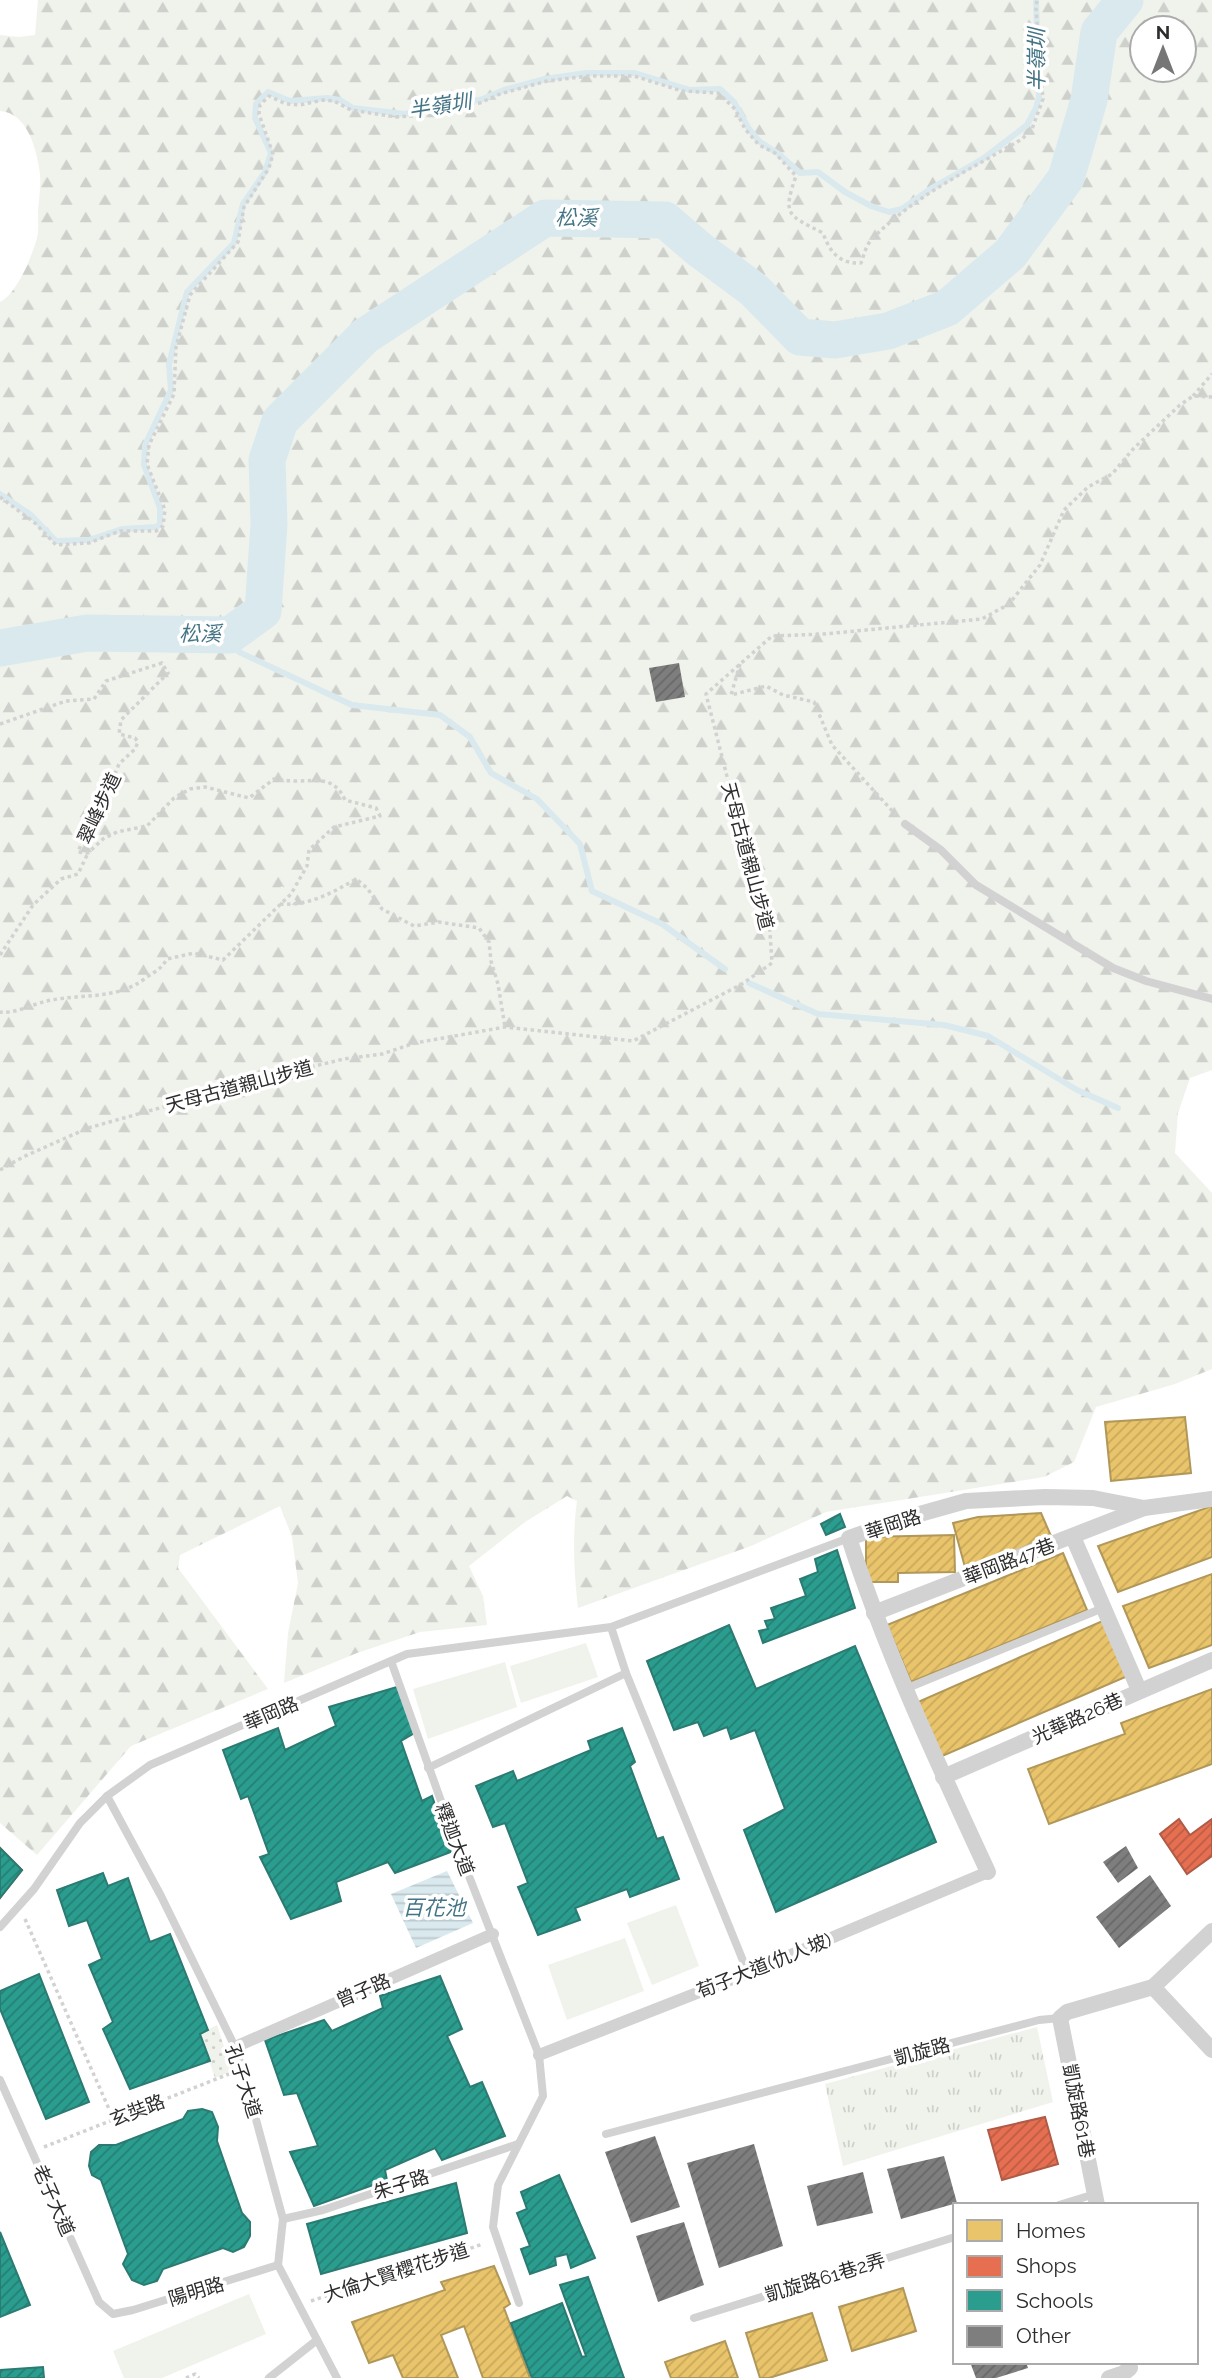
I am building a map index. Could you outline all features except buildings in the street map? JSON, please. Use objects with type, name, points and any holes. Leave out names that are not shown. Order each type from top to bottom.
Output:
[{"type":"street","name":"華岡路","points":[[988,1872],[905,1689],[874,1613],[849,1538],[909,1517],[966,1502],[1045,1497],[1093,1498],[1144,1508],[1212,1499]]},
{"type":"street","name":"華岡路47巷","points":[[874,1613],[1144,1508]]},
{"type":"street","points":[[1073,1537],[1139,1690]]},
{"type":"street","name":"光華路26巷","points":[[943,1777],[1212,1660]]},
{"type":"street","name":"荀子大道(仇人坡)","points":[[539,2055],[748,1973],[988,1872]]},
{"type":"street","points":[[1212,1931],[1153,1987],[1212,2050]]},
{"type":"street","name":"曾子路","points":[[234,2048],[493,1934]]},
{"type":"street","name":"凱旋路","points":[[1060,2018],[1067,2012],[1153,1987]]},
{"type":"street","name":"凱旋路61巷","points":[[1060,2018],[1096,2199]]},
{"type":"lane","points":[[905,824],[941,850],[976,885],[1113,968],[1146,981],[1212,999]]},
{"type":"lane","name":"華岡路","points":[[0,1927],[34,1889],[80,1824],[107,1796],[150,1765],[407,1654],[611,1626],[849,1538]]},
{"type":"lane","points":[[905,1689],[1103,1608]]},
{"type":"lane","points":[[611,1626],[626,1673],[748,1973]]},
{"type":"lane","name":"釋迦大道","points":[[391,1661],[428,1768],[539,2055],[543,2096],[498,2185],[493,2227],[519,2303]]},
{"type":"lane","points":[[428,1768],[626,1673]]},
{"type":"lane","name":"孔子大道","points":[[107,1796],[161,1896],[243,2068],[283,2219],[278,2265]]},
{"type":"lane","name":"凱旋路","points":[[606,2134],[1039,2020],[1060,2018]]},
{"type":"lane","name":"老子大道","points":[[0,2080],[99,2302],[113,2314]]},
{"type":"lane","name":"朱子路","points":[[283,2219],[323,2210],[518,2144]]},
{"type":"lane","points":[[1071,2203],[1096,2199]]},
{"type":"lane","name":"凱旋路61巷2弄","points":[[694,2318],[953,2238]]},
{"type":"lane","points":[[278,2265],[337,2378]]},
{"type":"lane","name":"陽明路","points":[[113,2314],[278,2265]]},
{"type":"lane","points":[[269,2378],[317,2340]]},
{"type":"path","points":[[0,497],[35,523],[56,545],[89,543],[120,531],[156,531],[163,526],[165,510],[147,464],[149,445],[174,394],[176,347],[190,295],[238,242],[244,207],[269,168],[273,153],[259,114],[260,105],[269,96],[286,104],[300,105],[323,100],[351,110],[396,117],[412,116],[448,106],[480,103],[499,94],[547,81],[589,76],[634,76],[682,91],[718,93],[735,109],[744,129],[759,145],[775,153],[796,176],[788,207],[793,218],[823,233],[835,255],[848,264],[861,263],[866,247],[873,238],[904,211],[1022,139],[1032,129],[1043,99],[1037,0]]},
{"type":"path","name":"天母古道親山步道","points":[[0,1170],[88,1128],[185,1099],[344,1059],[382,1054],[415,1043],[505,1027],[633,1041],[742,984],[772,963],[769,918],[733,800],[706,694],[772,636],[824,634],[982,619],[1009,604],[1040,565],[1064,510],[1088,487],[1112,474],[1134,448],[1192,396],[1212,374]]},
{"type":"path","points":[[1192,396],[1212,397]]},
{"type":"path","points":[[740,662],[731,695],[766,686],[783,695],[814,702],[832,745],[905,824]]},
{"type":"path","name":"翠峰步道","points":[[0,724],[66,701],[94,699],[106,681],[162,663],[167,673],[121,720],[118,734],[135,738],[138,742],[135,749],[119,764],[102,792],[78,852],[88,853],[103,839],[117,832],[147,826],[174,798],[190,789],[205,787],[249,798],[274,779],[296,782],[321,779],[341,790],[345,800],[376,808],[380,816],[334,827],[309,850],[307,866],[290,894],[279,904]]},
{"type":"path","points":[[0,955],[33,905],[61,879],[78,874],[88,853]]},
{"type":"path","points":[[0,1012],[28,1009],[46,1001],[114,994],[135,986],[160,970],[167,959],[194,953],[223,960],[279,904],[296,905],[325,896],[356,879],[367,888],[382,909],[414,926],[439,922],[479,928],[489,942],[505,1027]]},
{"type":"path","points":[[20,1906],[113,2118]]},
{"type":"path","name":"玄奘路","points":[[32,2152],[243,2068]]},
{"type":"path","name":"大倫大賢櫻花步道","points":[[298,2305],[497,2239]]},
{"type":"path","points":[[186,2378],[195,2374],[199,2378]]},
{"type":"green space","points":[[38,0],[1212,0],[1212,1070],[1190,1078],[1178,1113],[1175,1153],[1212,1193],[1212,1369],[1175,1384],[1096,1407],[1074,1462],[1044,1477],[826,1512],[751,1546],[578,1608],[574,1554],[577,1501],[567,1496],[525,1522],[469,1566],[483,1596],[487,1625],[420,1632],[357,1653],[284,1683],[288,1633],[298,1583],[292,1537],[280,1506],[180,1555],[178,1568],[268,1689],[131,1746],[37,1855],[0,1823],[0,302],[18,283],[35,246],[40,183],[36,154],[24,125],[10,113],[0,111],[0,35],[35,35]]},
{"type":"green space","points":[[282,886],[296,901],[281,913],[266,900]]},
{"type":"green space","points":[[586,1643],[598,1677],[521,1703],[510,1666]]},
{"type":"green space","points":[[505,1662],[517,1707],[428,1739],[413,1689]]},
{"type":"green space","points":[[676,1905],[699,1966],[652,1985],[627,1923]]},
{"type":"green space","points":[[625,1938],[644,1991],[567,2020],[548,1965]]},
{"type":"green space","points":[[217,2025],[232,2071],[215,2078],[200,2034]]},
{"type":"green space","points":[[1037,2027],[1053,2102],[843,2166],[825,2084]]},
{"type":"green space","points":[[249,2294],[266,2334],[162,2378],[124,2378],[113,2351]]},
{"type":"water","name":"百花池","points":[[447,1871],[473,1923],[416,1948],[391,1894]]},
{"type":"waterway","name":"半嶺圳","points":[[0,494],[31,515],[56,541],[89,540],[122,529],[156,527],[160,524],[160,508],[144,465],[145,445],[171,390],[169,364],[187,292],[234,243],[243,204],[265,172],[271,153],[255,118],[256,104],[268,92],[290,101],[327,98],[340,100],[353,108],[405,114],[447,103],[480,100],[504,90],[545,79],[586,73],[635,73],[690,90],[720,89],[734,102],[759,141],[800,173],[818,172],[845,192],[889,212],[902,209],[984,158],[1027,125],[1039,97],[1036,0]]},
{"type":"waterway","name":"松溪","points":[[0,648],[87,633],[230,635],[263,611],[269,524],[267,460],[280,421],[365,336],[545,218],[665,220],[754,290],[800,337],[835,340],[888,331],[947,308],[1010,254],[1066,178],[1089,100],[1099,32],[1125,0]]},
{"type":"waterway","points":[[230,635],[239,652],[352,705],[440,715],[470,737],[491,773],[537,799],[580,844],[592,891],[662,924],[725,969]]},
{"type":"waterway","points":[[749,983],[818,1014],[944,1025],[988,1036],[1077,1090],[1118,1108]]}]
